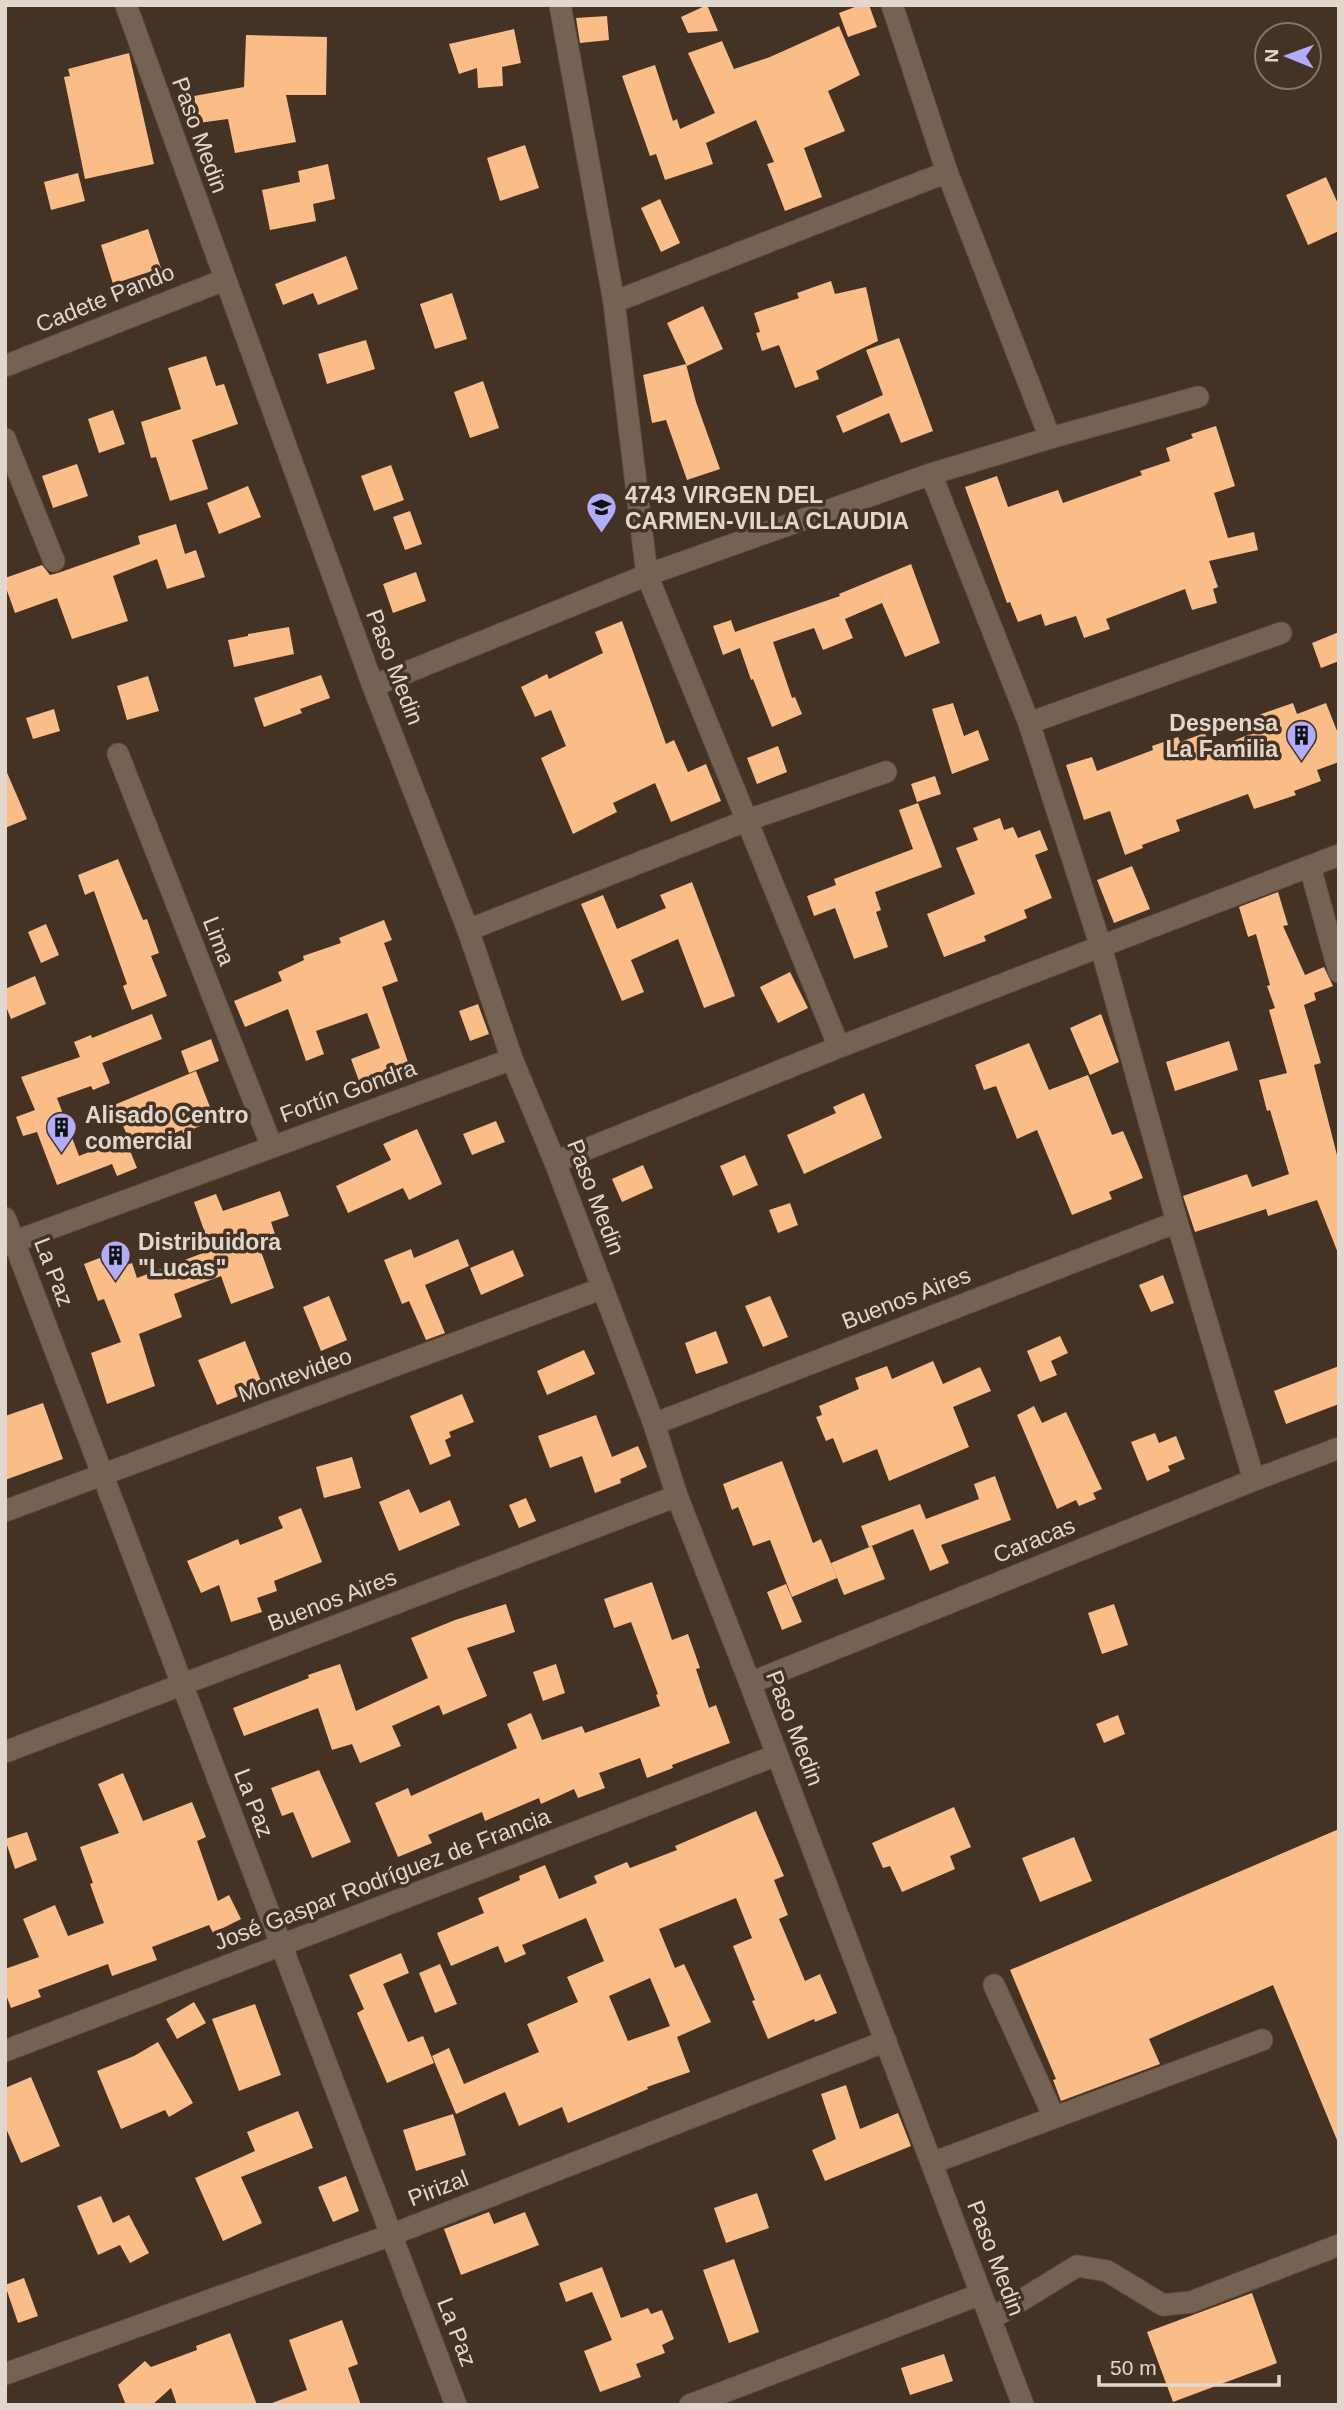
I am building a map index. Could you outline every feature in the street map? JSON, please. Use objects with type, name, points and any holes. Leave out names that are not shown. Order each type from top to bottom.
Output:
[{"type":"street","name":"Paso Medin","points":[[126,5],[373,686],[468,930],[512,1059],[603,1288],[654,1424],[677,1496],[778,1755],[1023,2405]]},
{"type":"street","points":[[561,5],[614,302],[647,575],[839,1047]]},
{"type":"street","points":[[892,5],[947,172],[1050,438]]},
{"type":"street","points":[[614,302],[947,172]]},
{"type":"street","name":"Cadete Pando","points":[[5,366],[224,279]]},
{"type":"street","points":[[373,686],[647,575],[931,474],[1198,397]]},
{"type":"street","points":[[5,439],[54,561]]},
{"type":"street","points":[[931,474],[1029,723],[1101,947],[1177,1222],[1254,1480]]},
{"type":"street","points":[[1029,723],[1281,633]]},
{"type":"street","name":"Lima","points":[[118,754],[272,1147]]},
{"type":"street","points":[[468,930],[748,820],[886,772]]},
{"type":"street","points":[[555,1162],[839,1047],[1339,855]]},
{"type":"street","points":[[1310,867],[1339,972]]},
{"type":"street","name":"Fortín Gondra","points":[[10,1243],[512,1059]]},
{"type":"street","name":"La Paz","points":[[5,1218],[10,1243],[102,1475],[456,2405]]},
{"type":"street","name":"Buenos Aires","points":[[654,1424],[1177,1222]]},
{"type":"street","name":"Montevideo","points":[[5,1511],[603,1288]]},
{"type":"street","name":"Caracas","points":[[750,1683],[1339,1448]]},
{"type":"street","name":"Buenos Aires","points":[[5,1752],[677,1496]]},
{"type":"street","name":"José Gaspar Rodríguez de Francia","points":[[5,2051],[778,1755]]},
{"type":"street","points":[[994,1985],[1054,2117]]},
{"type":"street","points":[[932,2163],[1262,2040]]},
{"type":"street","name":"Pirizal","points":[[5,2374],[391,2235],[886,2041]]},
{"type":"street","points":[[991,2319],[1077,2266],[1107,2271],[1163,2305],[1191,2302],[1339,2245]]},
{"type":"street","points":[[690,2405],[981,2294]]},
{"type":"building","points":[[707,5],[718,31],[688,33],[681,17]]},
{"type":"building","points":[[860,5],[869,5],[877,27],[848,37],[839,13]]},
{"type":"building","points":[[607,16],[609,40],[580,43],[576,18]]},
{"type":"building","points":[[839,26],[860,75],[828,91],[845,131],[804,148],[822,197],[785,211],[767,164],[774,162],[756,120],[706,143],[713,164],[665,180],[656,154],[650,156],[622,76],[655,65],[673,121],[677,119],[680,129],[715,113],[688,53],[722,41],[734,69],[770,57]]},
{"type":"building","points":[[514,29],[521,63],[502,67],[503,86],[478,88],[477,68],[459,74],[449,44]]},
{"type":"building","points":[[246,35],[327,37],[326,95],[286,95],[296,142],[235,153],[228,119],[198,123],[194,96],[244,87]]},
{"type":"building","points":[[129,53],[154,164],[85,179],[64,77],[70,76],[68,69]]},
{"type":"building","points":[[525,145],[539,188],[500,201],[487,158]]},
{"type":"building","points":[[328,164],[335,199],[313,204],[316,221],[270,230],[262,190],[300,182],[298,171]]},
{"type":"building","points":[[78,173],[85,201],[51,210],[44,182]]},
{"type":"building","points":[[1326,177],[1339,206],[1339,231],[1308,245],[1286,195]]},
{"type":"building","points":[[660,199],[680,243],[661,252],[641,208]]},
{"type":"building","points":[[148,229],[161,268],[113,284],[101,245]]},
{"type":"building","points":[[346,256],[358,289],[318,305],[313,293],[283,305],[275,284]]},
{"type":"building","points":[[831,281],[835,294],[866,287],[878,341],[816,371],[819,379],[795,388],[779,345],[762,351],[756,333],[760,332],[754,313],[799,298],[797,293]]},
{"type":"building","points":[[452,293],[467,339],[435,349],[420,304]]},
{"type":"building","points":[[703,306],[723,349],[687,366],[667,323]]},
{"type":"building","points":[[899,338],[933,431],[901,443],[889,413],[843,433],[836,416],[883,395],[866,350]]},
{"type":"building","points":[[366,340],[375,369],[327,384],[318,354]]},
{"type":"building","points":[[206,356],[216,386],[224,384],[238,424],[192,440],[208,489],[170,501],[156,457],[151,458],[141,422],[181,409],[168,368]]},
{"type":"building","points":[[686,364],[696,402],[720,469],[687,480],[666,420],[652,423],[643,375]]},
{"type":"building","points":[[483,381],[499,428],[470,438],[454,392]]},
{"type":"building","points":[[113,410],[125,444],[99,453],[88,419]]},
{"type":"building","points":[[1216,426],[1235,486],[1214,493],[1228,538],[1254,532],[1258,550],[1209,561],[1218,587],[1213,589],[1217,603],[1192,610],[1185,589],[1106,619],[1110,629],[1084,638],[1076,616],[1045,626],[1041,614],[1018,622],[1010,602],[1007,603],[965,487],[997,476],[1008,507],[1058,490],[1063,503],[1142,475],[1140,471],[1170,461],[1166,448],[1193,438],[1191,434]]},
{"type":"building","points":[[77,464],[88,496],[53,508],[42,476]]},
{"type":"building","points":[[391,465],[404,500],[374,511],[361,476]]},
{"type":"building","points":[[248,486],[261,517],[219,534],[207,503]]},
{"type":"building","points":[[410,511],[422,544],[405,550],[393,517]]},
{"type":"building","points":[[176,524],[185,554],[196,550],[205,577],[167,589],[157,559],[113,576],[128,621],[72,639],[57,598],[15,613],[5,578],[42,565],[50,575],[58,573],[140,544],[138,536]]},
{"type":"building","points":[[911,564],[940,643],[905,657],[882,603],[845,619],[853,638],[823,650],[814,628],[773,642],[792,698],[795,697],[802,714],[772,727],[740,648],[723,655],[713,626],[731,620],[735,632],[840,596],[839,594]]},
{"type":"building","points":[[416,572],[426,601],[393,613],[383,584]]},
{"type":"building","points":[[622,621],[666,744],[674,740],[688,772],[706,764],[721,801],[671,822],[655,783],[613,803],[617,812],[573,834],[541,758],[566,746],[551,710],[535,717],[521,687],[547,674],[549,679],[603,653],[595,632]]},
{"type":"building","points":[[289,627],[294,654],[234,667],[228,640]]},
{"type":"building","points":[[1339,632],[1339,661],[1321,668],[1312,643]]},
{"type":"building","points":[[321,675],[330,698],[300,709],[302,713],[264,727],[254,698]]},
{"type":"building","points":[[148,676],[159,711],[127,720],[117,686]]},
{"type":"building","points":[[953,703],[964,736],[978,730],[989,760],[952,774],[932,709]]},
{"type":"building","points":[[1293,703],[1297,714],[1326,703],[1339,736],[1339,762],[1317,770],[1321,781],[1294,791],[1296,795],[1254,809],[1248,794],[1176,820],[1180,831],[1142,845],[1143,848],[1125,855],[1110,811],[1084,820],[1066,765],[1092,757],[1097,771],[1153,750],[1152,746],[1178,737],[1180,742],[1205,733],[1211,750],[1255,732],[1250,718]]},
{"type":"building","points":[[54,709],[60,731],[33,739],[26,718]]},
{"type":"building","points":[[778,746],[787,772],[757,784],[747,758]]},
{"type":"building","points":[[5,768],[27,819],[5,828]]},
{"type":"building","points":[[935,776],[941,794],[917,802],[911,784]]},
{"type":"building","points":[[918,803],[942,867],[875,892],[881,910],[876,912],[888,947],[854,959],[835,908],[814,916],[807,896],[836,885],[834,879],[913,849],[899,810]]},
{"type":"building","points":[[1000,818],[1004,830],[1013,827],[1018,838],[1040,830],[1048,850],[1035,855],[1052,898],[1024,910],[1027,918],[984,936],[986,941],[944,957],[927,914],[975,894],[956,848],[978,840],[973,828]]},
{"type":"building","points":[[118,859],[143,920],[147,919],[159,953],[151,956],[167,996],[132,1010],[123,986],[127,984],[94,891],[85,895],[78,875]]},
{"type":"building","points":[[1132,866],[1150,909],[1114,923],[1097,880]]},
{"type":"building","points":[[692,882],[735,996],[704,1008],[678,939],[631,960],[644,992],[622,1001],[581,904],[603,895],[617,929],[666,908],[660,895]]},
{"type":"building","points":[[1278,892],[1288,925],[1283,926],[1305,975],[1324,967],[1333,986],[1314,993],[1316,1000],[1304,1005],[1321,1063],[1314,1065],[1339,1163],[1338,1253],[1317,1200],[1268,1216],[1266,1209],[1195,1232],[1183,1196],[1247,1174],[1252,1187],[1289,1174],[1259,1080],[1287,1073],[1269,1010],[1275,1008],[1267,986],[1270,985],[1256,934],[1248,937],[1239,907]]},
{"type":"building","points":[[384,920],[392,940],[384,943],[398,981],[382,987],[408,1062],[359,1081],[351,1059],[380,1048],[367,1013],[316,1031],[324,1054],[306,1061],[288,1009],[245,1027],[234,1001],[282,981],[278,972],[304,960],[303,956],[341,943],[339,938]]},
{"type":"building","points":[[46,924],[59,955],[41,963],[28,932]]},
{"type":"building","points":[[790,972],[808,1008],[778,1023],[760,987]]},
{"type":"building","points":[[35,976],[46,1004],[11,1019],[5,1004],[5,989]]},
{"type":"building","points":[[478,1004],[489,1034],[470,1041],[459,1011]]},
{"type":"building","points":[[152,1014],[162,1039],[102,1063],[110,1083],[93,1090],[91,1086],[57,1098],[79,1156],[125,1138],[137,1168],[117,1176],[112,1164],[57,1185],[37,1132],[23,1136],[16,1117],[35,1110],[21,1077],[80,1057],[74,1042],[91,1035],[92,1038]]},
{"type":"building","points":[[1101,1014],[1119,1062],[1090,1075],[1070,1028]]},
{"type":"building","points":[[211,1039],[219,1061],[189,1073],[181,1051]]},
{"type":"building","points":[[1229,1041],[1238,1070],[1175,1091],[1166,1062]]},
{"type":"building","points":[[1029,1043],[1049,1090],[1088,1075],[1112,1135],[1123,1131],[1143,1178],[1109,1192],[1112,1199],[1072,1215],[1037,1130],[1017,1139],[996,1086],[984,1090],[975,1065]]},
{"type":"building","points":[[196,1071],[215,1120],[183,1133],[182,1130],[134,1151],[114,1105]]},
{"type":"building","points":[[864,1093],[882,1138],[804,1174],[787,1135],[836,1113],[833,1107]]},
{"type":"building","points":[[496,1121],[505,1142],[472,1155],[463,1134]]},
{"type":"building","points":[[417,1129],[442,1184],[409,1200],[403,1188],[348,1213],[336,1186],[391,1160],[383,1144]]},
{"type":"building","points":[[745,1155],[758,1185],[733,1196],[720,1166]]},
{"type":"building","points":[[643,1165],[653,1188],[622,1202],[612,1179]]},
{"type":"building","points":[[280,1191],[289,1216],[271,1222],[275,1234],[257,1240],[274,1288],[231,1304],[221,1276],[174,1294],[182,1317],[139,1334],[155,1386],[107,1404],[91,1353],[121,1342],[104,1299],[98,1301],[84,1264],[110,1254],[115,1269],[132,1263],[137,1278],[211,1250],[194,1202],[216,1194],[223,1211]]},
{"type":"building","points":[[790,1203],[798,1225],[778,1233],[769,1210]]},
{"type":"building","points":[[458,1239],[469,1266],[425,1285],[445,1333],[426,1340],[409,1301],[402,1304],[384,1260],[411,1249],[414,1258]]},
{"type":"building","points":[[513,1250],[524,1276],[481,1295],[470,1268]]},
{"type":"building","points":[[1163,1275],[1174,1303],[1151,1312],[1139,1285]]},
{"type":"building","points":[[329,1296],[347,1340],[321,1351],[303,1307]]},
{"type":"building","points":[[770,1296],[788,1337],[763,1347],[745,1306]]},
{"type":"building","points":[[716,1331],[728,1363],[696,1374],[685,1343]]},
{"type":"building","points":[[1060,1336],[1068,1353],[1051,1361],[1057,1375],[1040,1382],[1027,1351]]},
{"type":"building","points":[[245,1341],[263,1386],[217,1405],[198,1360]]},
{"type":"building","points":[[584,1350],[595,1374],[547,1395],[537,1371]]},
{"type":"building","points":[[933,1361],[943,1384],[980,1367],[991,1391],[953,1407],[969,1447],[889,1481],[877,1449],[843,1463],[833,1438],[826,1441],[816,1417],[822,1415],[819,1406],[859,1389],[855,1378],[887,1366],[892,1379]]},
{"type":"building","points":[[1339,1366],[1339,1404],[1286,1424],[1274,1391]]},
{"type":"building","points":[[462,1394],[474,1422],[449,1432],[451,1437],[445,1440],[451,1456],[430,1465],[410,1416]]},
{"type":"building","points":[[43,1403],[63,1459],[5,1480],[5,1416]]},
{"type":"building","points":[[1034,1406],[1042,1423],[1066,1412],[1102,1489],[1093,1493],[1096,1499],[1079,1506],[1076,1500],[1057,1509],[1017,1415]]},
{"type":"building","points":[[596,1415],[612,1457],[638,1446],[647,1467],[620,1479],[621,1483],[595,1493],[582,1456],[550,1468],[538,1436]]},
{"type":"building","points":[[1155,1433],[1159,1443],[1176,1436],[1185,1459],[1168,1466],[1170,1471],[1147,1481],[1131,1442]]},
{"type":"building","points":[[352,1457],[361,1488],[324,1498],[316,1467]]},
{"type":"building","points":[[782,1461],[813,1543],[821,1539],[837,1578],[792,1597],[770,1540],[753,1546],[738,1507],[732,1510],[723,1484]]},
{"type":"building","points":[[995,1476],[1011,1520],[941,1545],[949,1563],[930,1571],[913,1529],[869,1547],[861,1526],[920,1504],[926,1519],[979,1499],[974,1484]]},
{"type":"building","points":[[409,1489],[420,1513],[450,1500],[460,1525],[399,1551],[379,1502]]},
{"type":"building","points":[[526,1498],[536,1521],[519,1528],[509,1505]]},
{"type":"building","points":[[301,1508],[322,1562],[274,1581],[277,1591],[257,1598],[262,1612],[231,1622],[219,1585],[201,1593],[187,1561],[238,1539],[240,1545],[283,1528],[278,1517]]},
{"type":"building","points":[[872,1546],[885,1579],[844,1595],[831,1563]]},
{"type":"building","points":[[652,1582],[672,1640],[688,1634],[700,1668],[696,1669],[709,1708],[716,1705],[730,1743],[672,1765],[673,1768],[647,1778],[640,1758],[599,1773],[605,1788],[578,1798],[574,1789],[541,1804],[539,1798],[485,1821],[482,1812],[428,1835],[432,1843],[398,1857],[375,1803],[408,1788],[411,1796],[517,1748],[507,1724],[531,1713],[542,1740],[582,1726],[585,1733],[660,1706],[631,1622],[614,1628],[604,1599]]},
{"type":"building","points":[[786,1584],[802,1622],[782,1630],[767,1592]]},
{"type":"building","points":[[506,1604],[515,1632],[467,1648],[487,1696],[443,1715],[439,1705],[392,1726],[401,1746],[360,1763],[352,1744],[332,1750],[318,1708],[244,1736],[233,1708],[340,1664],[356,1711],[428,1678],[411,1638],[455,1620]]},
{"type":"building","points":[[1114,1604],[1128,1645],[1102,1654],[1088,1613]]},
{"type":"building","points":[[556,1664],[565,1693],[543,1701],[533,1672]]},
{"type":"building","points":[[1118,1715],[1125,1734],[1104,1743],[1096,1724]]},
{"type":"building","points":[[319,1770],[351,1842],[312,1858],[293,1812],[282,1816],[271,1788]]},
{"type":"building","points":[[123,1773],[143,1821],[192,1802],[206,1837],[197,1841],[218,1901],[229,1895],[241,1919],[213,1933],[209,1925],[152,1947],[157,1960],[112,1976],[108,1964],[38,1990],[41,1997],[11,2008],[5,1992],[5,1969],[39,1957],[23,1919],[55,1905],[68,1936],[104,1923],[80,1847],[119,1833],[98,1784]]},
{"type":"building","points":[[954,1807],[971,1847],[950,1856],[955,1869],[902,1892],[890,1866],[883,1868],[872,1843]]},
{"type":"building","points":[[756,1811],[784,1876],[774,1880],[788,1915],[779,1919],[805,1981],[820,1974],[837,2013],[815,2022],[814,2019],[768,2039],[733,1946],[752,1938],[736,1898],[659,1929],[675,1968],[684,1964],[711,2022],[677,2037],[690,2072],[647,2087],[648,2089],[568,2123],[562,2107],[519,2126],[505,2092],[456,2114],[432,2056],[449,2048],[464,2084],[539,2052],[527,2024],[578,2002],[567,1977],[604,1961],[586,1918],[522,1945],[526,1954],[505,1963],[498,1946],[451,1966],[437,1933],[484,1913],[478,1898],[520,1880],[519,1876],[545,1865],[559,1899],[597,1883],[594,1876],[627,1862],[630,1868],[677,1850],[675,1846]],"holes":[[[650,1978],[670,2026],[628,2041],[609,1996]]]},
{"type":"building","points":[[1339,1829],[1339,2145],[1273,1985],[1149,2039],[1160,2064],[1061,2101],[1053,2080],[1056,2079],[1010,1970]]},
{"type":"building","points":[[27,1832],[37,1860],[15,1869],[5,1839]]},
{"type":"building","points":[[1074,1837],[1092,1881],[1040,1902],[1022,1858]]},
{"type":"building","points":[[401,1953],[409,1973],[383,1984],[408,2042],[423,2036],[434,2063],[387,2083],[357,2013],[364,2009],[349,1975]]},
{"type":"building","points":[[440,1964],[457,2004],[435,2013],[419,1973]]},
{"type":"building","points":[[194,2002],[206,2023],[177,2039],[166,2019]]},
{"type":"building","points":[[255,2004],[281,2075],[239,2091],[212,2019]]},
{"type":"building","points":[[158,2042],[193,2103],[169,2117],[165,2110],[121,2129],[97,2071],[134,2056]]},
{"type":"building","points":[[31,2077],[60,2146],[21,2163],[5,2126],[5,2088]]},
{"type":"building","points":[[846,2085],[860,2129],[898,2113],[911,2146],[825,2181],[812,2150],[836,2139],[821,2094]]},
{"type":"building","points":[[298,2111],[313,2148],[241,2177],[262,2223],[223,2241],[195,2178],[255,2151],[247,2132]]},
{"type":"building","points":[[453,2114],[466,2155],[416,2171],[403,2130]]},
{"type":"building","points":[[346,2176],[359,2211],[333,2222],[318,2187]]},
{"type":"building","points":[[757,2193],[769,2228],[726,2243],[714,2208]]},
{"type":"building","points":[[101,2196],[113,2223],[129,2215],[149,2253],[130,2263],[120,2245],[98,2255],[77,2206]]},
{"type":"building","points":[[489,2212],[494,2224],[525,2212],[539,2245],[461,2275],[444,2229]]},
{"type":"building","points":[[734,2259],[759,2332],[729,2343],[703,2270]]},
{"type":"building","points":[[602,2267],[621,2318],[648,2308],[651,2314],[662,2310],[674,2339],[662,2345],[665,2353],[636,2364],[641,2377],[600,2392],[584,2351],[612,2340],[592,2292],[566,2302],[559,2283]]},
{"type":"building","points":[[24,2278],[38,2316],[18,2323],[5,2285]]},
{"type":"building","points":[[1252,2293],[1277,2363],[1173,2402],[1147,2332]]},
{"type":"building","points":[[342,2320],[358,2364],[348,2368],[361,2405],[272,2405],[307,2390],[289,2340]]},
{"type":"building","points":[[230,2333],[257,2405],[177,2405],[171,2388],[152,2405],[126,2405],[118,2385],[145,2361],[151,2367],[197,2350],[196,2346]]},
{"type":"building","points":[[944,2354],[953,2381],[910,2395],[901,2368]]},
{"type":"place","name":"4743 VIRGEN DEL CARMEN-VILLA CLAUDIA","points":[[602,535]]},
{"type":"place","name":"Despensa La Familia","points":[[1301,763]]},
{"type":"place","name":"Alisado Centro comercial","points":[[62,1155]]},
{"type":"place","name":"Distribuidora \"Lucas\"","points":[[115,1282]]}]
